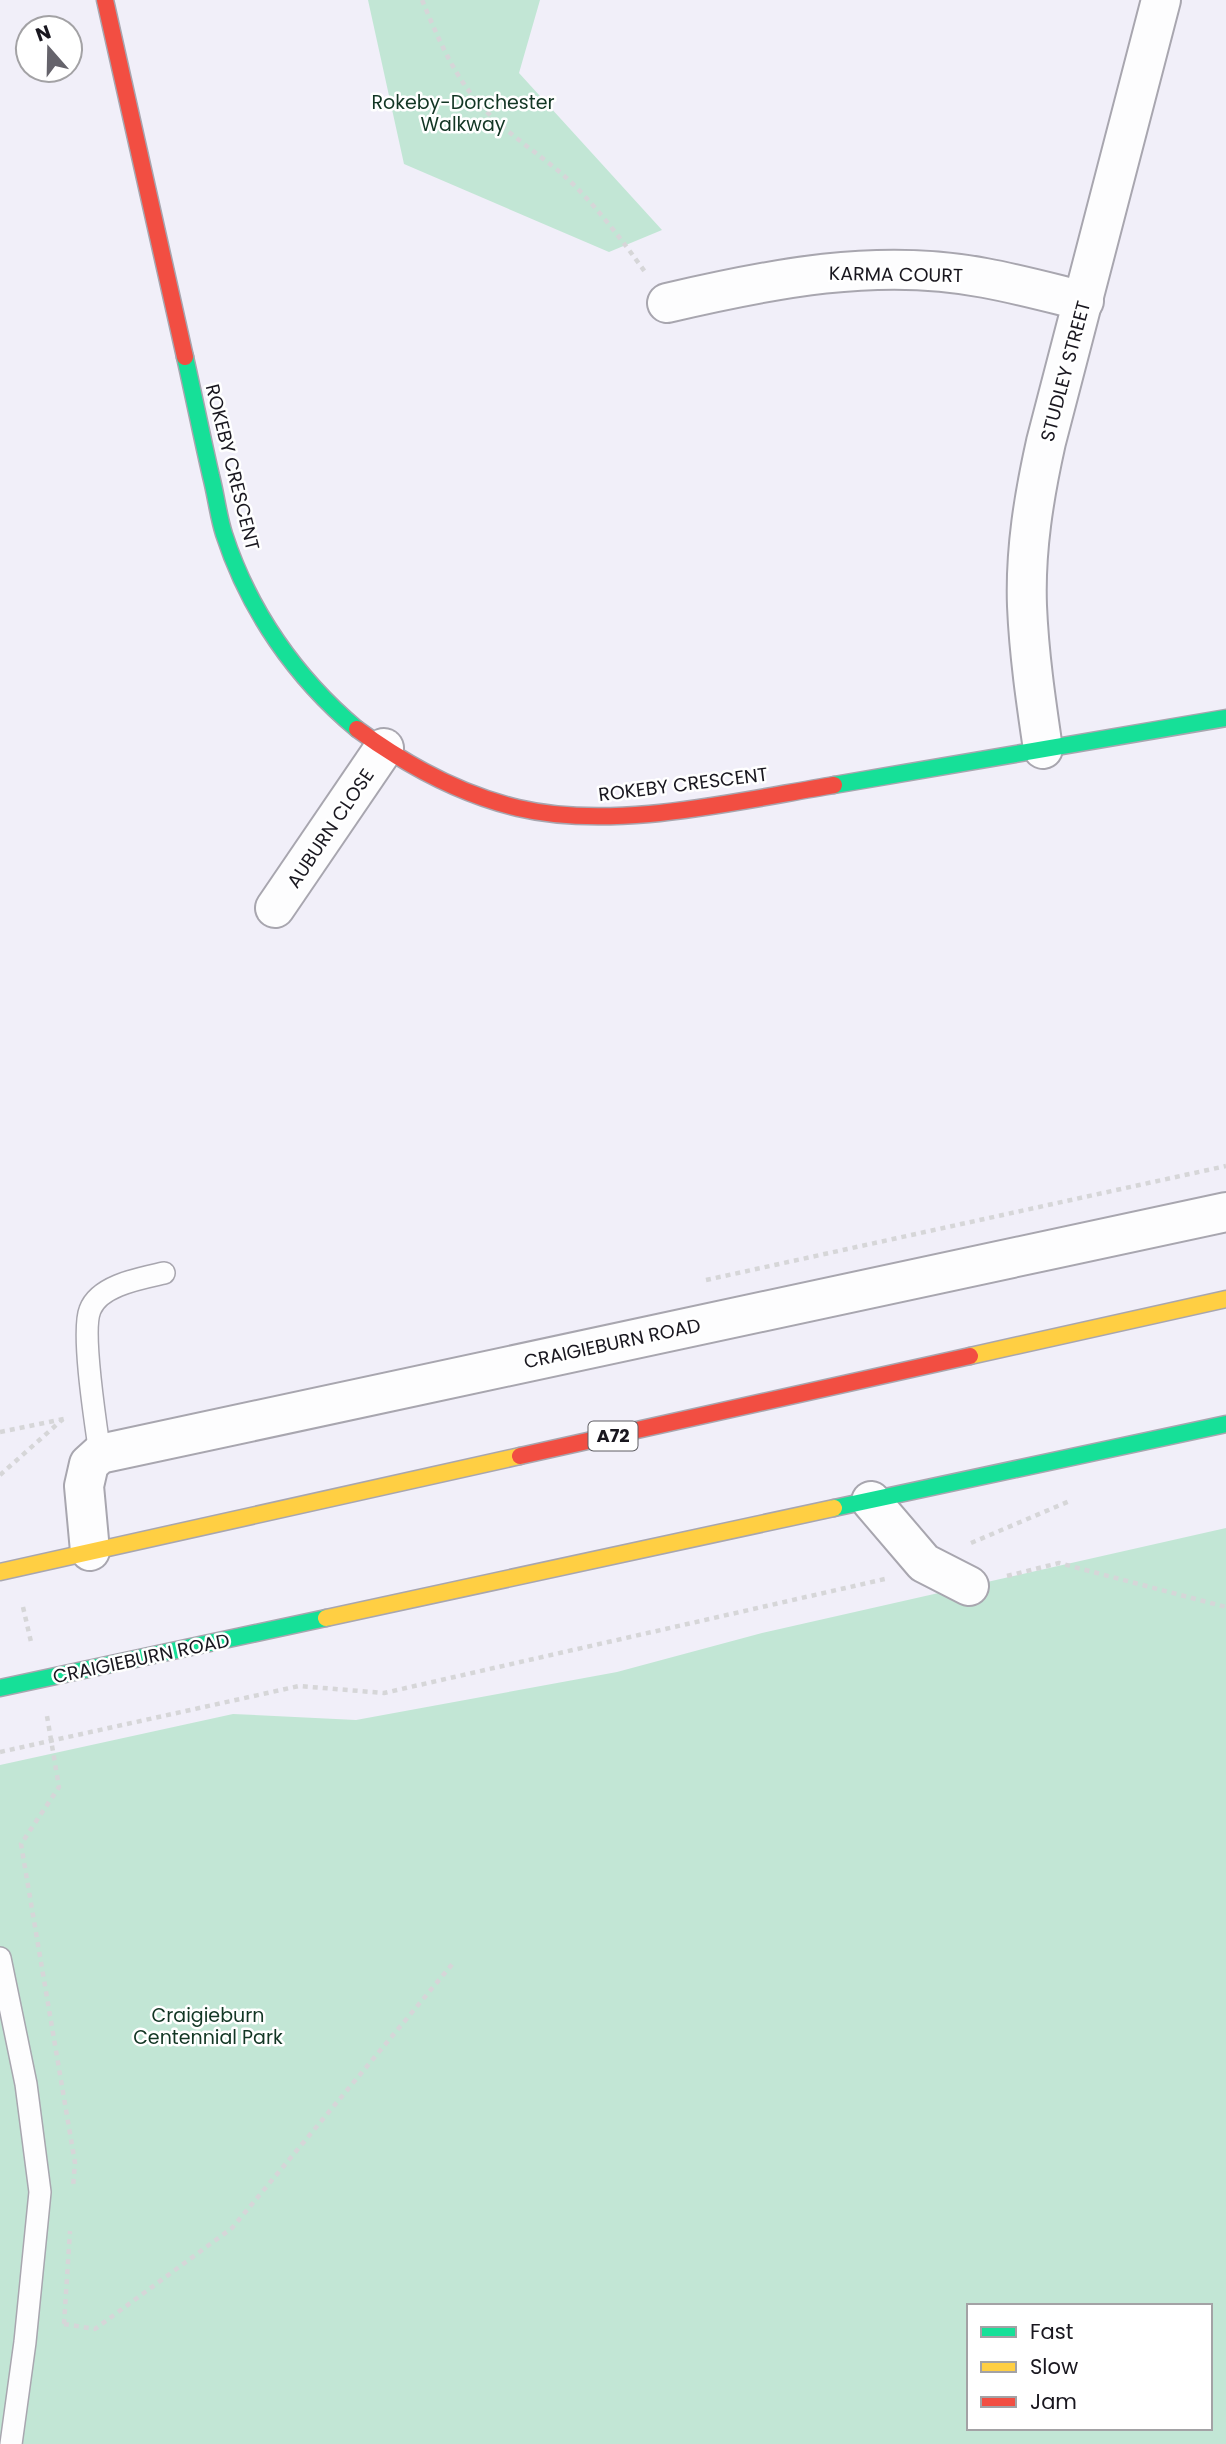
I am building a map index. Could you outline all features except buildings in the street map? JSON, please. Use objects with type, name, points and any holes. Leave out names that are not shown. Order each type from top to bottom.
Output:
[{"type":"main road","name":"ROKEBY CRESCENT","points":[[105,0],[224,533],[257,608],[286,656],[336,711],[384,748],[457,789],[493,801],[553,814],[595,816],[649,813],[727,803],[1226,718]]},
{"type":"main road","name":"A72","points":[[0,1572],[1226,1299]]},
{"type":"main road","name":"CRAIGIEBURN ROAD","points":[[0,1688],[1226,1424]]},
{"type":"street","name":"STUDLEY STREET","points":[[1043,749],[1031,665],[1027,604],[1028,549],[1035,493],[1161,0]]},
{"type":"street","name":"KARMA COURT","points":[[667,303],[735,287],[815,273],[873,270],[928,271],[983,277],[1084,301]]},
{"type":"street","name":"AUBURN CLOSE","points":[[275,908],[384,748]]},
{"type":"street","name":"CRAIGIEBURN ROAD","points":[[100,1454],[1226,1212]]},
{"type":"street","points":[[90,1551],[83,1486],[89,1464],[100,1454]]},
{"type":"street","points":[[871,1501],[924,1563],[968,1587]]},
{"type":"lane","points":[[100,1454],[88,1337],[90,1309],[105,1292],[126,1281],[164,1273]]},
{"type":"lane","points":[[0,1958],[26,2084],[40,2192],[11,2444]]},
{"type":"path","points":[[422,0],[439,41],[473,97],[500,124],[564,175],[630,250],[667,303]]},
{"type":"path","points":[[693,1283],[1226,1167]]},
{"type":"path","points":[[0,1432],[64,1419],[0,1475]]},
{"type":"path","points":[[0,1752],[299,1686],[384,1693],[882,1580],[1078,1498]]},
{"type":"path","points":[[968,1587],[1059,1563],[1226,1607]]},
{"type":"path","points":[[53,1740],[59,1787],[21,1844],[75,2163],[73,2190]]},
{"type":"path","points":[[27,2320],[95,2329],[232,2228],[454,1962]]},
{"type":"path","points":[[64,2324],[70,2230]]},
{"type":"green space","name":"Rokeby-Dorchester Walkway","points":[[368,0],[540,0],[519,73],[662,230],[609,252],[404,164]]},
{"type":"green space","name":"Craigieburn Centennial Park","points":[[1226,1528],[1226,2444],[0,2444],[0,1765],[233,1714],[356,1720],[617,1672],[762,1633]]},
{"type":"traffic: fast","points":[[185,357],[222,527],[234,562],[261,616],[277,641],[314,688],[357,729]]},
{"type":"traffic: fast","points":[[834,785],[1226,718]]},
{"type":"traffic: fast","points":[[834,1508],[1226,1424]]},
{"type":"traffic: fast","points":[[0,1688],[326,1618]]},
{"type":"traffic: slow","points":[[970,1356],[1226,1299]]},
{"type":"traffic: slow","points":[[0,1572],[520,1456]]},
{"type":"traffic: slow","points":[[326,1618],[834,1508]]},
{"type":"traffic: jam","points":[[105,0],[185,357]]},
{"type":"traffic: jam","points":[[357,729],[395,755],[454,786],[496,802],[555,814],[595,816],[676,811],[834,785]]},
{"type":"traffic: jam","points":[[520,1456],[970,1356]]}]
